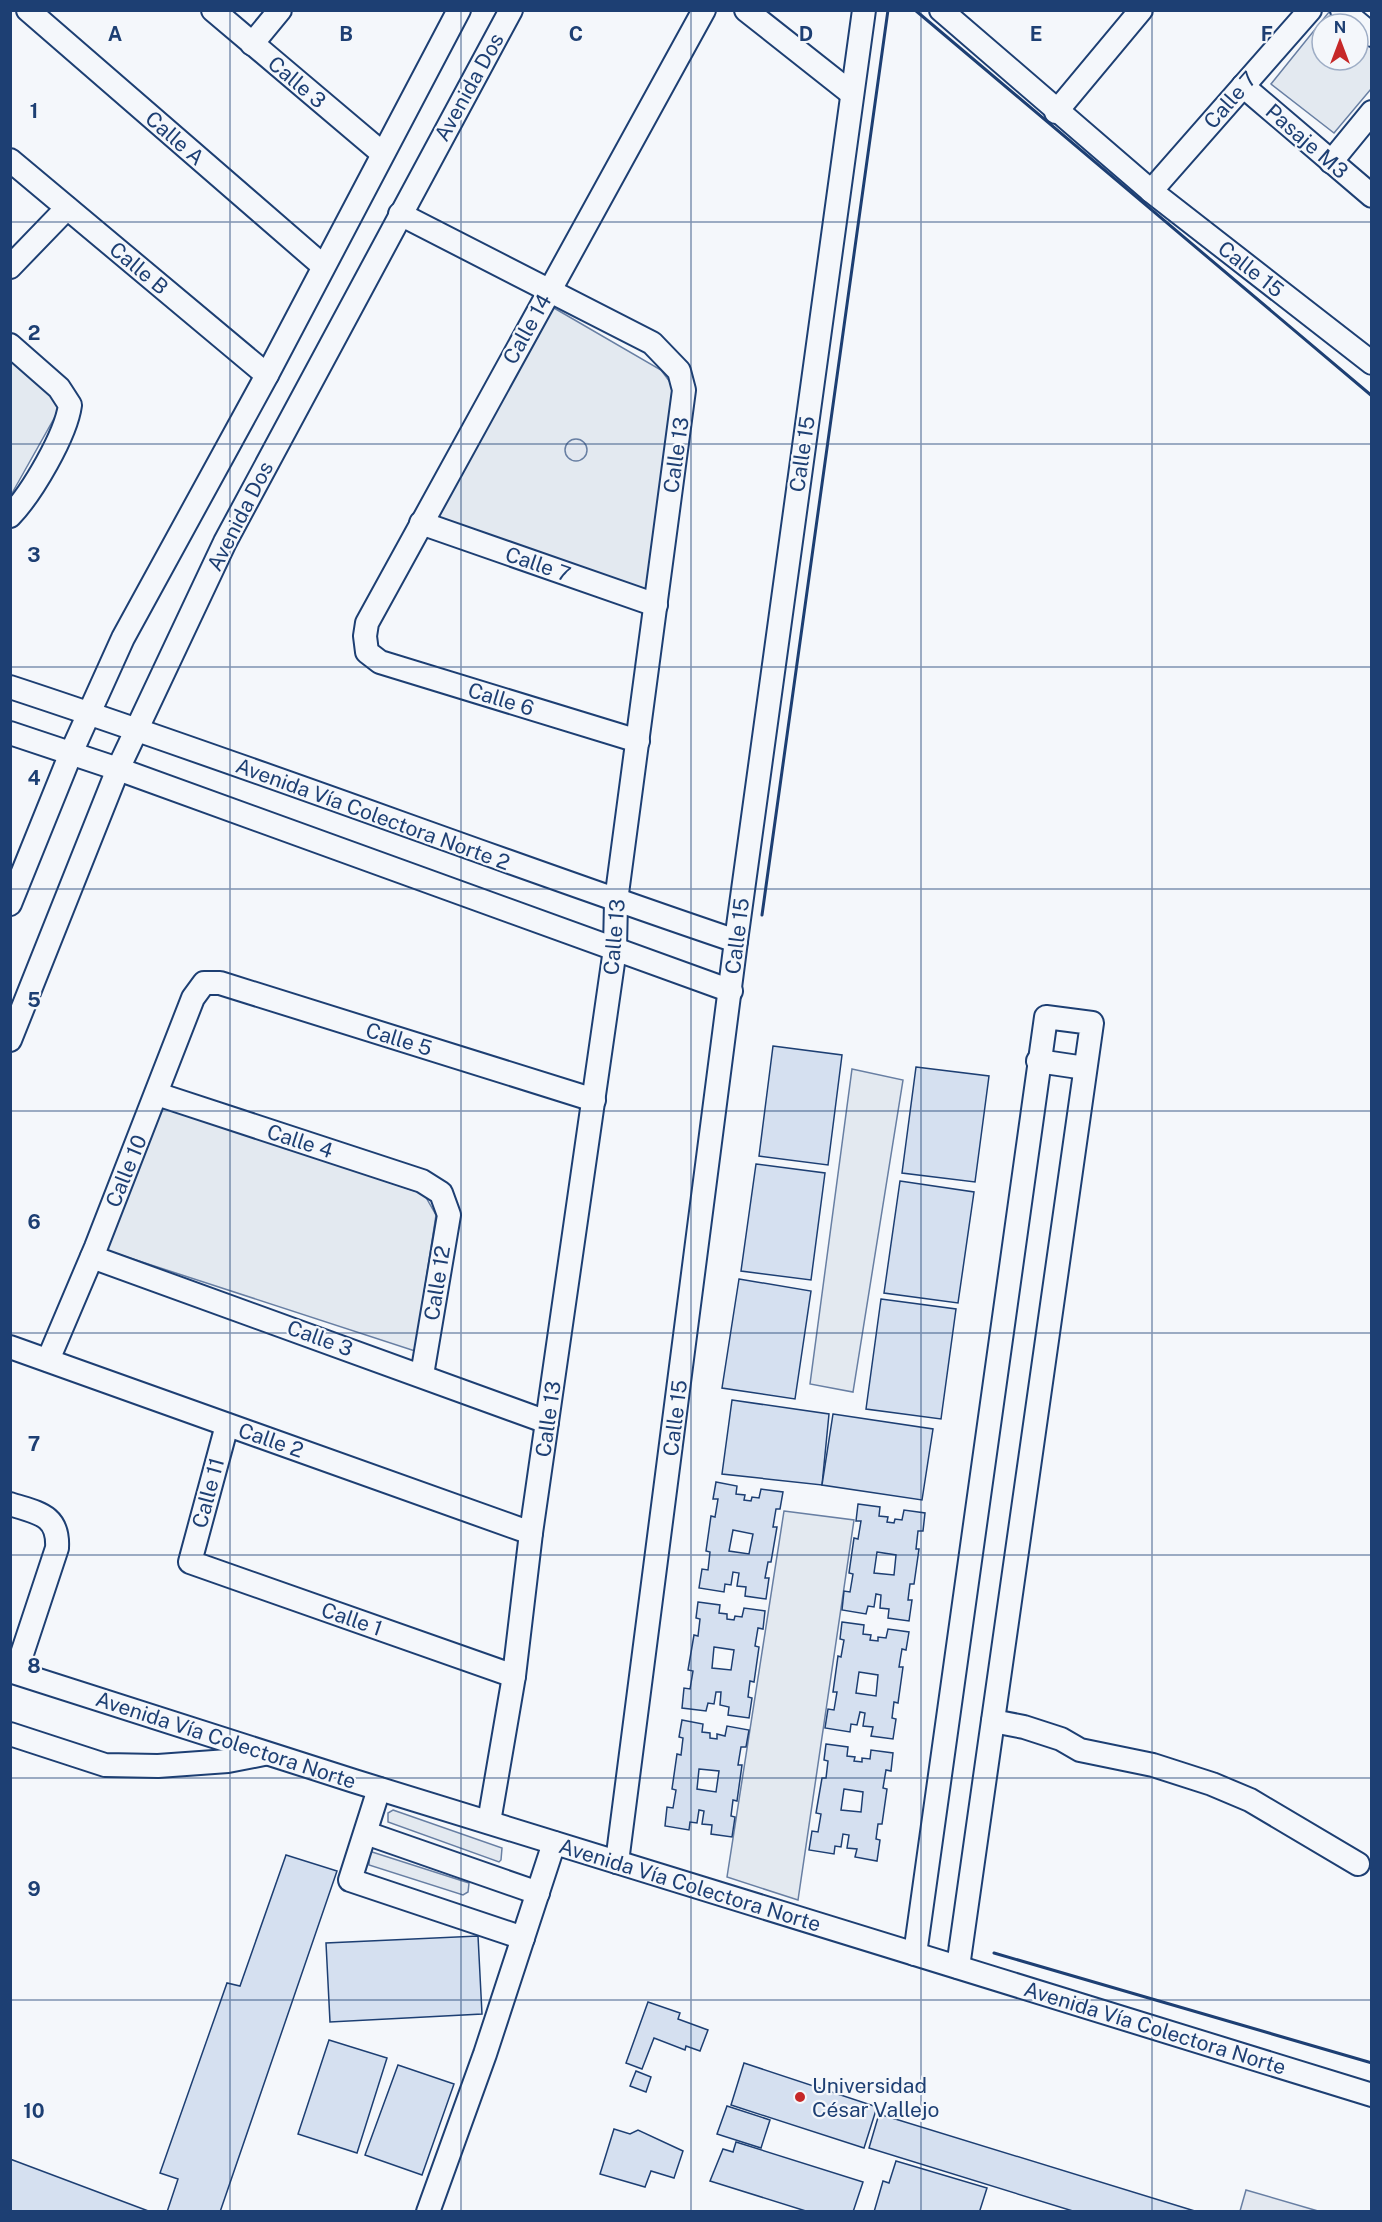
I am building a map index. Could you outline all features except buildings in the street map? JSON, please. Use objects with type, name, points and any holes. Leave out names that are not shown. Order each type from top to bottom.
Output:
[{"type":"street","name":"Calle A","points":[[28,10],[322,265]]},
{"type":"street","name":"Calle 3","points":[[213,10],[382,153]]},
{"type":"street","points":[[252,44],[280,10]]},
{"type":"street","name":"Avenida Dos","points":[[10,904],[71,753],[123,638],[267,375],[322,265],[459,10]]},
{"type":"street","name":"Avenida Dos","points":[[10,1040],[118,769],[225,542],[511,10]]},
{"type":"street","name":"Calle 14","points":[[368,652],[365,636],[367,623],[704,10]]},
{"type":"street","points":[[746,10],[851,93]]},
{"type":"street","name":"Calle 15","points":[[617,1862],[736,941],[864,10]]},
{"type":"street","name":"Calle 15","points":[[941,10],[1056,112],[1151,191],[1371,363]]},
{"type":"street","points":[[1056,112],[1141,10]]},
{"type":"street","name":"Calle 7","points":[[1151,191],[1310,10]]},
{"type":"street","points":[[1342,10],[1371,35]]},
{"type":"street","name":"Pasaje M3","points":[[1243,86],[1371,196]]},
{"type":"street","points":[[1331,162],[1371,112]]},
{"type":"street","name":"Calle B","points":[[10,160],[267,375]]},
{"type":"street","points":[[10,267],[67,208]]},
{"type":"street","name":"Calle 13","points":[[400,214],[547,292],[652,343],[679,371],[684,390],[616,901],[615,950],[531,1533],[514,1676],[489,1822]]},
{"type":"street","points":[[10,345],[59,388],[70,405],[68,423],[22,504],[10,516]]},
{"type":"street","name":"Calle 7","points":[[421,523],[656,605]]},
{"type":"street","name":"Calle 6","points":[[368,652],[380,662],[638,741]]},
{"type":"street","name":"Avenida Vía Colectora Norte 2","points":[[10,687],[137,728],[616,901],[736,941]]},
{"type":"street","points":[[10,733],[118,769],[731,991]]},
{"type":"street","name":"Calle 5","points":[[204,983],[220,983],[594,1100]]},
{"type":"street","name":"Calle 10","points":[[48,1360],[92,1257],[193,998],[204,983]]},
{"type":"street","points":[[915,1954],[1046,1017],[1092,1023],[958,1967]]},
{"type":"street","points":[[1038,1062],[1085,1068]]},
{"type":"street","name":"Calle 4","points":[[157,1094],[422,1181],[441,1193]]},
{"type":"street","name":"Calle 12","points":[[422,1375],[449,1215],[441,1193]]},
{"type":"street","name":"Calle 3","points":[[92,1257],[547,1422]]},
{"type":"street","name":"Calle 2","points":[[10,1347],[531,1533]]},
{"type":"street","name":"Calle 11","points":[[190,1562],[227,1425]]},
{"type":"street","points":[[10,1504],[42,1514],[54,1524],[58,1536],[57,1548],[13,1672]]},
{"type":"street","name":"Calle 1","points":[[190,1562],[514,1676]]},
{"type":"street","name":"Avenida Vía Colectora Norte","points":[[13,1672],[379,1789],[1371,2095]]},
{"type":"street","points":[[993,1721],[1024,1727],[1061,1739],[1080,1750],[1153,1766],[1212,1784],[1250,1800],[1358,1864]]},
{"type":"street","points":[[13,1742],[105,1765],[158,1766],[228,1761],[266,1753]]},
{"type":"street","points":[[379,1789],[350,1880],[523,1938]]},
{"type":"street","points":[[366,1833],[538,1893]]},
{"type":"street","points":[[428,2211],[485,2054],[554,1843]]},
{"type":"shaded area","points":[[1310,36],[1310,72],[1370,72],[1371,48],[1371,89],[1334,133],[1271,84]]},
{"type":"shaded area","points":[[554,308],[661,370],[673,386],[648,590],[441,521],[435,506],[542,310]]},
{"type":"shaded area","points":[[11,354],[61,406],[11,495]]},
{"type":"shaded area","points":[[572,439],[580,439],[587,446],[587,454],[580,461],[572,461],[565,454],[565,446]]},
{"type":"shaded area","points":[[852,1069],[903,1080],[853,1392],[810,1384]]},
{"type":"shaded area","points":[[164,1107],[424,1194],[436,1215],[415,1351],[96,1247]]},
{"type":"shaded area","points":[[784,1511],[854,1520],[798,1900],[727,1877]]},
{"type":"shaded area","points":[[393,1810],[502,1848],[501,1860],[499,1862],[388,1822],[388,1813]]},
{"type":"shaded area","points":[[369,1851],[469,1883],[468,1892],[463,1895],[369,1865]]},
{"type":"shaded area","points":[[1246,2190],[1318,2211],[1240,2211]]},
{"type":"wall","points":[[762,915],[888,10]]},
{"type":"wall","points":[[915,10],[1372,396]]},
{"type":"wall","points":[[994,1953],[1372,2063]]},
{"type":"place","name":"Universidad César Vallejo","points":[[800,2097]]}]
